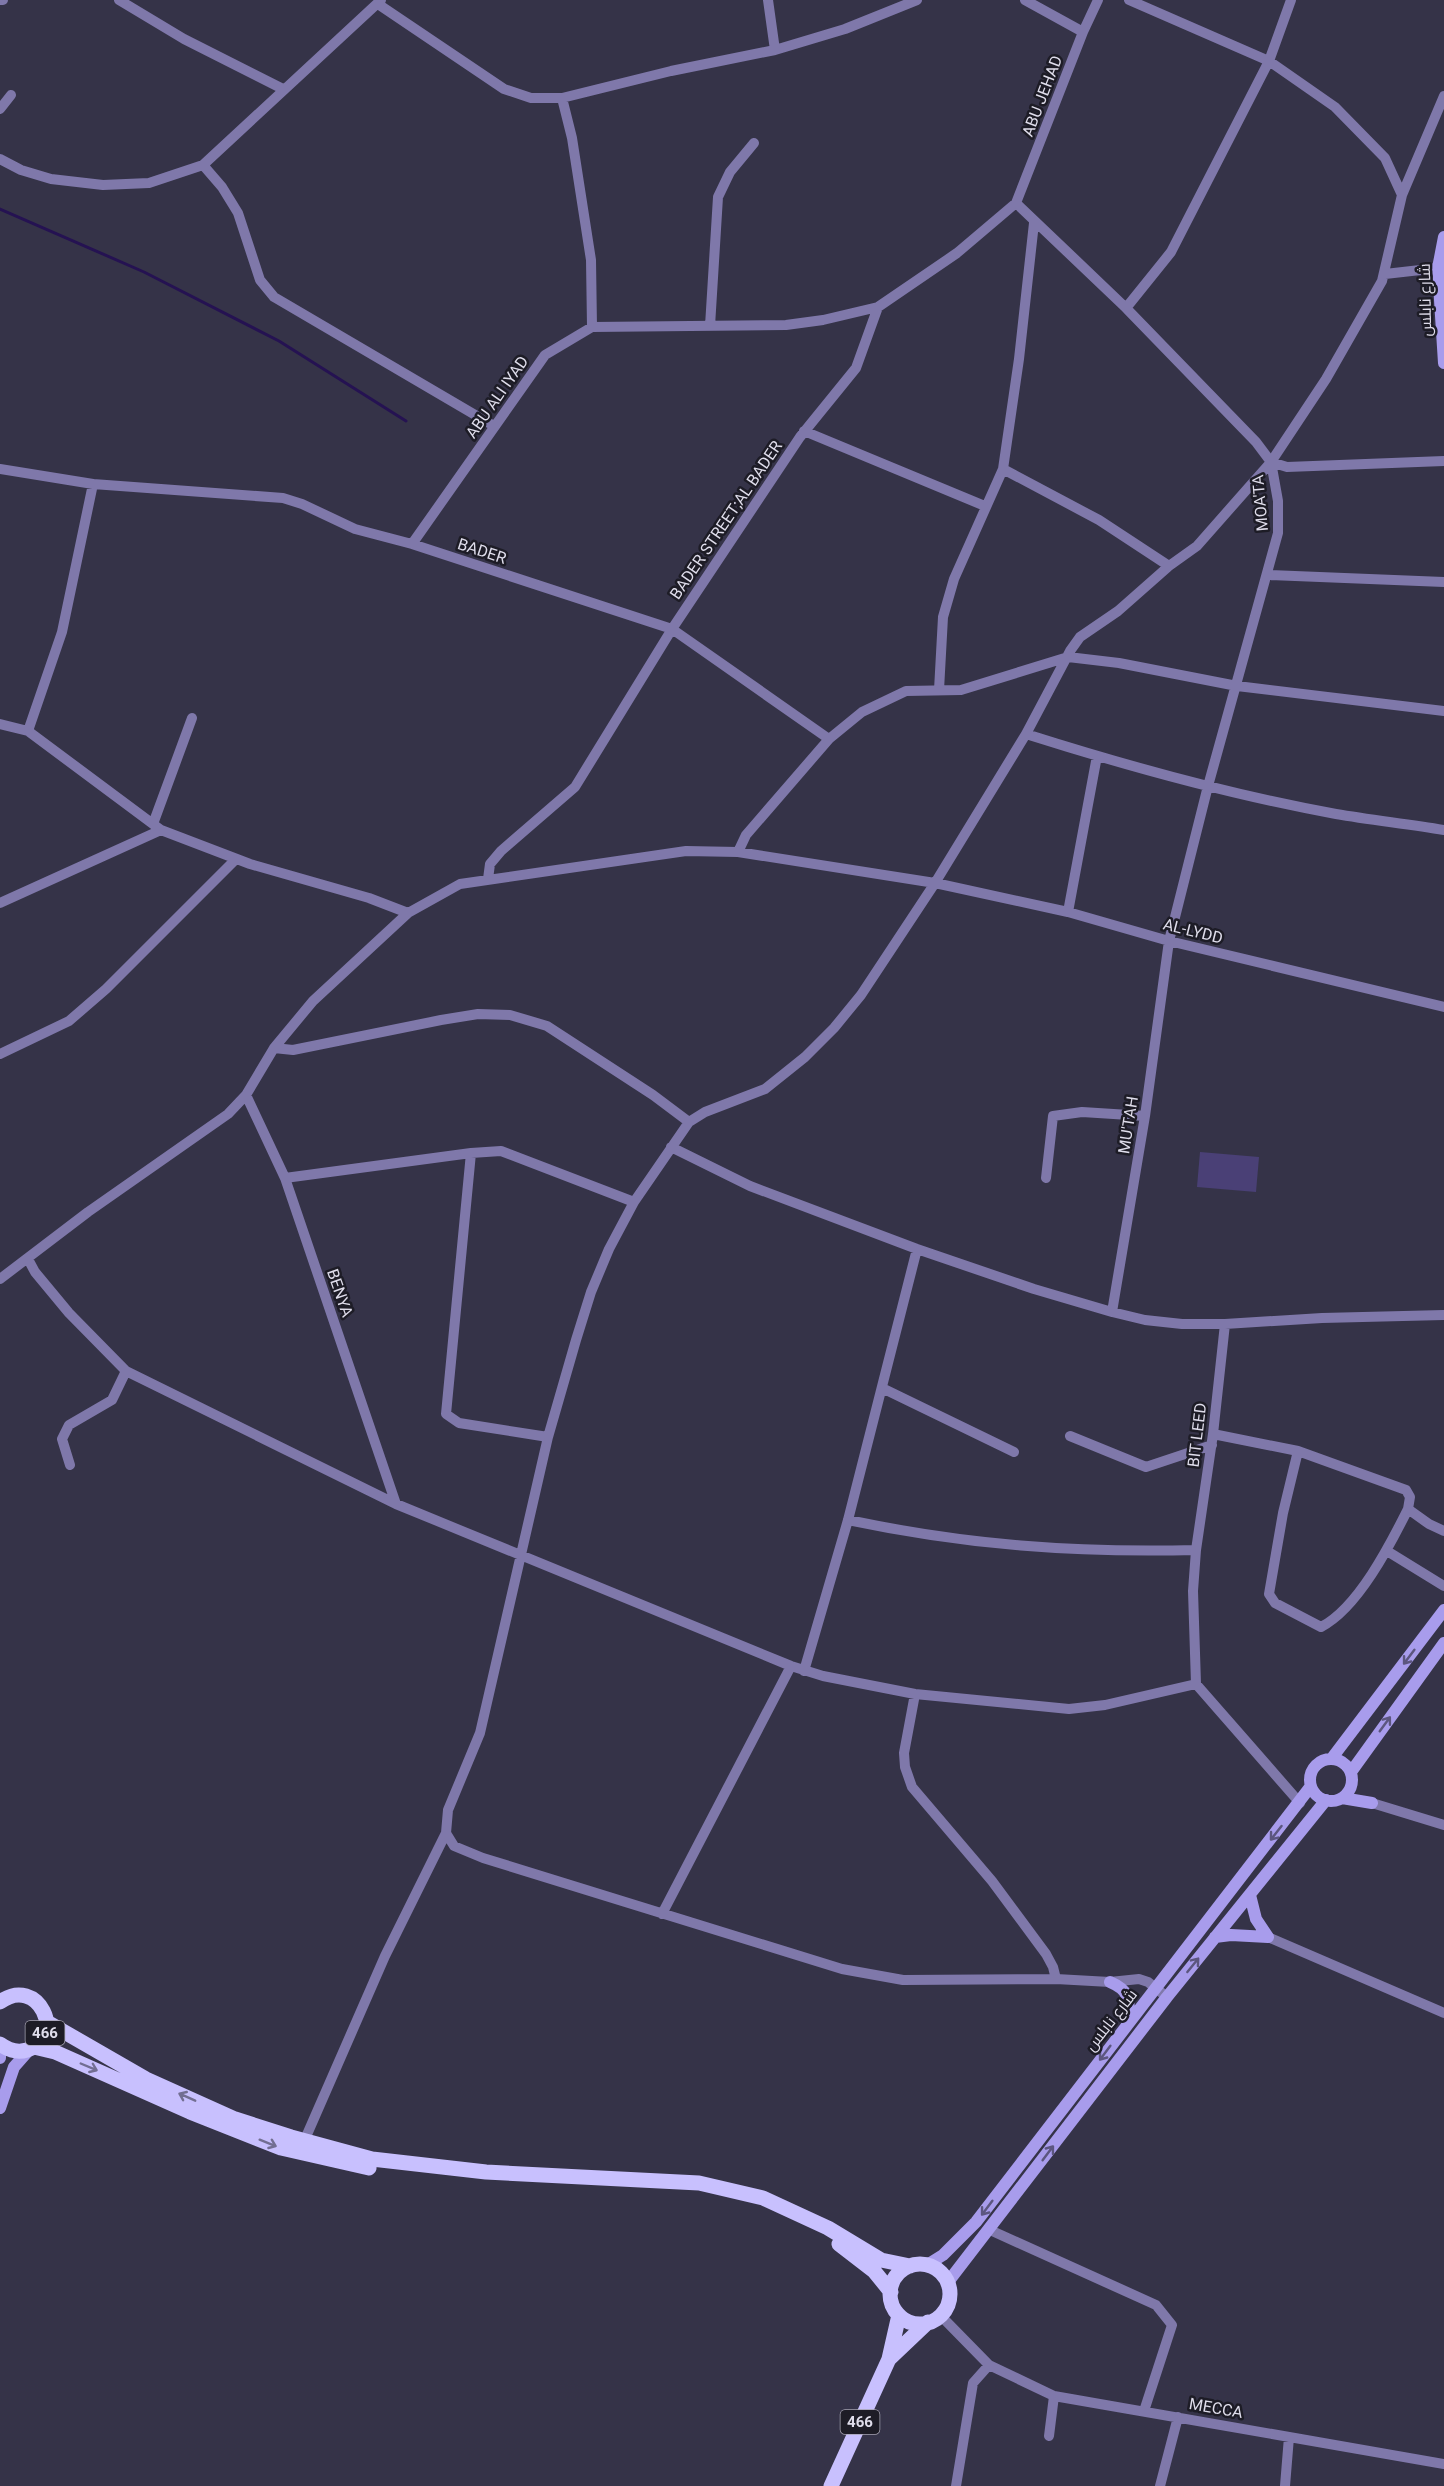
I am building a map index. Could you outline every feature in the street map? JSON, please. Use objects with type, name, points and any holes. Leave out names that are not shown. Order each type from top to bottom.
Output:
[{"type":"main road","name":"شارع نابلس","points":[[1444,237],[1441,270],[1444,363]]},
{"type":"main road","points":[[1332,1758],[1444,1610]]},
{"type":"main road","points":[[1342,1798],[1350,1791],[1352,1776],[1444,1643]]},
{"type":"main road","points":[[1332,1758],[1344,1762],[1372,1803],[1342,1798],[1326,1800],[1316,1795],[1310,1779],[1314,1766],[1332,1758]]},
{"type":"main road","name":"شارع نابلس","points":[[927,2265],[943,2255],[976,2222],[1311,1786]]},
{"type":"main road","name":"شارع نابلس","points":[[948,2282],[1167,1997],[1326,1800]]},
{"type":"main road","points":[[1250,1895],[1256,1919],[1268,1937]]},
{"type":"main road","points":[[1215,1937],[1231,1935],[1268,1937]]},
{"type":"main road","points":[[1110,1982],[1126,1991],[1129,2001],[1129,2021]]},
{"type":"main road","name":"466","points":[[0,2044],[12,2050],[31,2048],[44,2036],[47,2022],[41,2005],[34,1999],[25,1996],[4,1996]]},
{"type":"main road","points":[[47,2022],[147,2079],[235,2119],[302,2146],[373,2169],[490,2183],[550,2182],[693,2190],[739,2199],[789,2216],[829,2238],[874,2271],[891,2292]]},
{"type":"main road","points":[[0,2108],[14,2067],[31,2048],[55,2052],[190,2112],[271,2144],[302,2146],[372,2159],[486,2172],[699,2183],[764,2198],[828,2228],[881,2260],[910,2266],[927,2265],[943,2274],[948,2282],[950,2300],[934,2319],[913,2322],[899,2315],[891,2300],[896,2276],[910,2266]]},
{"type":"main road","points":[[0,2052],[0,2058]]},
{"type":"main road","name":"466","points":[[831,2486],[889,2358],[899,2315]]},
{"type":"main road","name":"466","points":[[889,2358],[934,2319]]},
{"type":"street","points":[[119,0],[184,39],[284,89]]},
{"type":"street","points":[[768,0],[775,50]]},
{"type":"street","points":[[0,159],[21,170],[51,179],[103,185],[149,183],[202,165],[380,2],[504,89],[531,98],[562,98],[671,71],[775,50],[845,29],[917,0]]},
{"type":"street","points":[[1025,0],[1083,32]]},
{"type":"street","name":"ABU JEHAD","points":[[1016,203],[1083,32],[1098,0]]},
{"type":"street","points":[[1129,0],[1269,61],[1335,107],[1385,159],[1402,195]]},
{"type":"street","points":[[1126,308],[1171,252],[1269,61],[1291,0]]},
{"type":"street","points":[[0,109],[10,95]]},
{"type":"street","points":[[302,2146],[385,1956],[446,1833],[448,1810],[480,1733],[548,1437],[591,1292],[609,1249],[634,1202],[689,1122],[705,1112],[765,1089],[805,1057],[834,1028],[861,995],[934,883],[1026,734],[1080,637],[1118,611],[1169,566],[1197,546],[1271,462],[1326,379],[1385,274],[1402,195],[1444,96]]},
{"type":"street","points":[[562,98],[572,138],[591,260],[592,327],[786,325],[823,320],[878,307],[957,253],[1016,203],[1034,223],[1126,308],[1256,442],[1271,462]]},
{"type":"street","points":[[710,326],[718,197],[730,172],[754,143]]},
{"type":"street","points":[[202,165],[222,187],[238,213],[260,280],[274,297],[494,426]]},
{"type":"street","points":[[939,690],[943,617],[954,579],[1003,469],[1020,360],[1034,223]]},
{"type":"street","points":[[1385,274],[1441,270]]},
{"type":"street","name":"BADER STREET;AL BADER","points":[[488,879],[490,864],[501,851],[575,787],[672,629],[804,430],[856,368],[878,307]]},
{"type":"street","name":"ABU ALI IYAD","points":[[412,544],[545,355],[592,327]]},
{"type":"street","points":[[804,430],[985,506]]},
{"type":"street","name":"MOA'TA","points":[[1208,786],[1269,574],[1278,533],[1278,501],[1271,462],[1287,467],[1444,461]]},
{"type":"street","name":"BADER","points":[[0,469],[93,484],[283,498],[302,504],[354,529],[412,544],[672,629],[829,739]]},
{"type":"street","points":[[1003,469],[1099,520],[1169,566]]},
{"type":"street","points":[[28,731],[62,633],[93,484]]},
{"type":"street","points":[[1269,574],[1444,582]]},
{"type":"street","points":[[738,852],[746,834],[829,739],[862,712],[906,691],[961,690],[1068,657],[1119,663],[1237,686],[1444,711]]},
{"type":"street","points":[[0,903],[157,827],[192,718]]},
{"type":"street","points":[[0,724],[28,731],[157,827],[236,859],[369,898],[408,913]]},
{"type":"street","points":[[1026,734],[1208,786],[1335,813],[1444,830]]},
{"type":"street","points":[[1068,912],[1097,756]]},
{"type":"street","name":"MU'TAH","points":[[1112,1312],[1145,1116],[1169,941],[1208,786]]},
{"type":"street","name":"AL-LYDD","points":[[0,1280],[115,1193],[228,1114],[246,1095],[274,1048],[313,1001],[408,913],[460,884],[686,851],[738,852],[934,883],[1068,912],[1169,941],[1444,1007]]},
{"type":"street","points":[[0,1054],[69,1021],[106,989],[236,859]]},
{"type":"street","points":[[274,1048],[293,1050],[478,1014],[510,1015],[547,1026],[653,1095],[689,1122]]},
{"type":"street","name":"BENYA","points":[[246,1095],[285,1178],[396,1504]]},
{"type":"street","points":[[1046,1178],[1053,1116],[1082,1112],[1145,1116]]},
{"type":"street","points":[[671,1147],[750,1186],[917,1250],[1112,1312],[1145,1320],[1182,1324],[1225,1324],[1322,1318],[1444,1315]]},
{"type":"street","points":[[285,1178],[501,1151],[634,1202]]},
{"type":"street","points":[[471,1153],[446,1414],[459,1423],[548,1437]]},
{"type":"street","points":[[804,1671],[848,1520],[917,1250]]},
{"type":"street","points":[[28,1259],[35,1272],[69,1313],[126,1371],[396,1504],[804,1671],[915,1694],[1069,1709],[1105,1705],[1196,1684],[1300,1803]]},
{"type":"street","name":"BIT LEED","points":[[1196,1684],[1193,1591],[1196,1550],[1213,1439],[1225,1324]]},
{"type":"street","points":[[70,1465],[62,1439],[69,1425],[112,1400],[126,1371]]},
{"type":"street","points":[[882,1388],[1014,1452]]},
{"type":"street","points":[[1070,1436],[1146,1467],[1213,1439],[1298,1451],[1406,1490],[1410,1497],[1408,1509],[1387,1551],[1348,1605],[1334,1621],[1322,1627],[1275,1603],[1269,1594],[1283,1513],[1298,1451]]},
{"type":"street","points":[[1408,1509],[1429,1524],[1444,1531]]},
{"type":"street","points":[[848,1520],[921,1535],[1037,1548],[1196,1550]]},
{"type":"street","points":[[1387,1551],[1444,1586]]},
{"type":"street","points":[[662,1914],[791,1666]]},
{"type":"street","points":[[915,1694],[904,1753],[905,1767],[912,1787],[992,1881],[1046,1954],[1053,1966],[1056,1979]]},
{"type":"street","points":[[1372,1803],[1444,1825]]},
{"type":"street","points":[[446,1833],[454,1846],[483,1858],[842,1969],[886,1978],[962,1982],[1056,1979],[1110,1982],[1139,1979],[1148,1982],[1167,1997]]},
{"type":"street","points":[[1268,1937],[1444,2013]]},
{"type":"street","points":[[990,2230],[1156,2305],[1172,2325],[1144,2411]]},
{"type":"street","name":"MECCA","points":[[934,2319],[989,2365],[1054,2396],[1444,2464]]},
{"type":"street","points":[[956,2486],[974,2383],[989,2365]]},
{"type":"street","points":[[1049,2436],[1054,2396]]},
{"type":"street","points":[[1160,2486],[1178,2417]]},
{"type":"street","points":[[1285,2486],[1289,2437]]},
{"type":"shaded area","points":[[1200,1152],[1259,1157],[1256,1192],[1197,1187]]},
{"type":"waterway","points":[[0,209],[144,272],[279,341],[406,421]]}]
